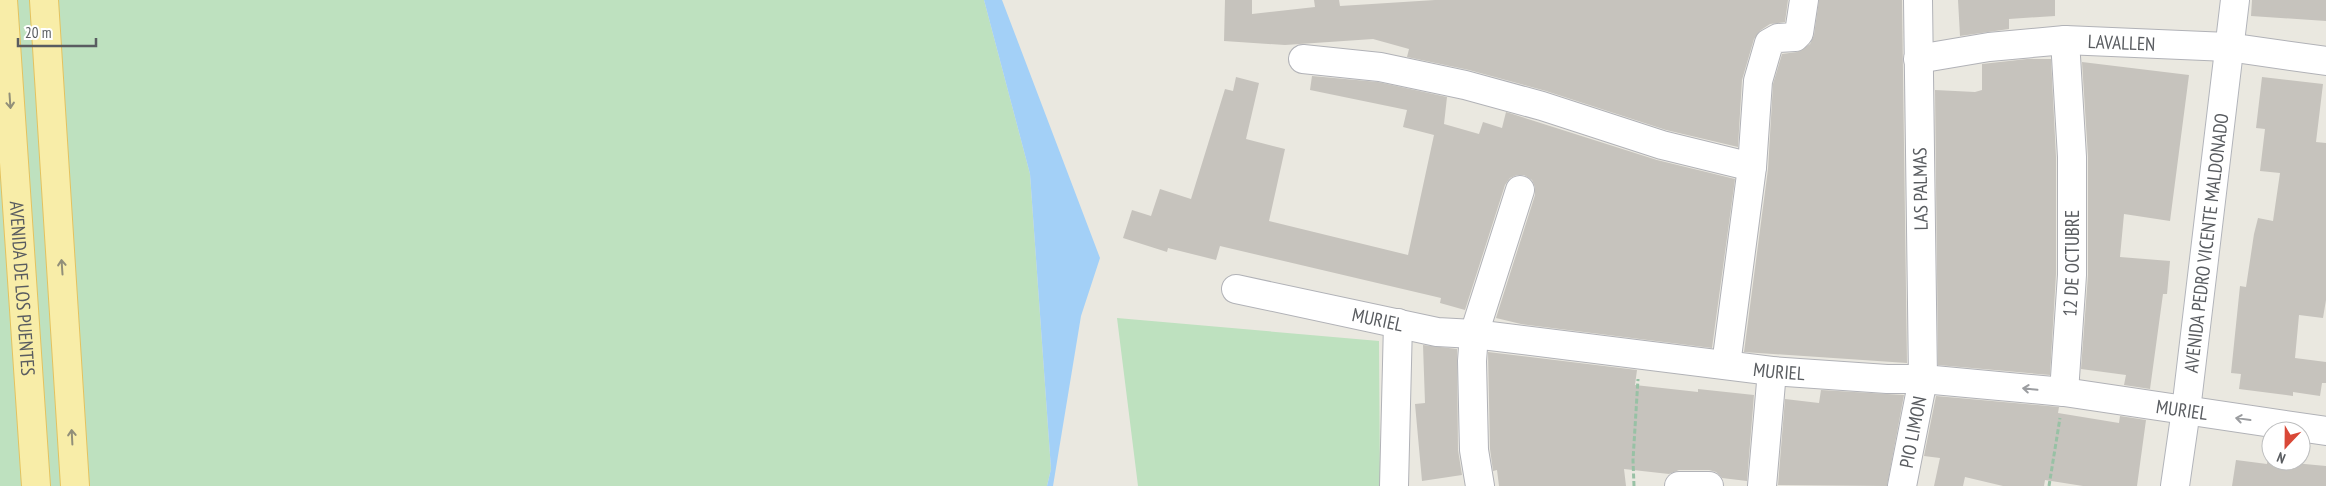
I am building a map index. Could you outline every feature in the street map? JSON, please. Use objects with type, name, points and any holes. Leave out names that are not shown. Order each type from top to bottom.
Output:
[{"type":"main road","name":"AVENIDA DE LOS PUENTES","points":[[3,0],[36,486]]},
{"type":"main road","points":[[44,0],[75,486]]},
{"type":"street","points":[[1726,365],[1752,167],[1758,81],[1765,51],[1774,39],[1798,35],[1804,0]]},
{"type":"street","name":"LAS PALMAS","points":[[1918,0],[1923,379]]},
{"type":"street","name":"AVENIDA PEDRO VICENTE MALDONADO","points":[[2175,486],[2186,410],[2235,0]]},
{"type":"street","name":"LAVALLEN","points":[[1918,59],[1989,47],[2065,40],[2228,47],[2326,61]]},
{"type":"street","name":"12 DE OCTUBRE","points":[[2064,392],[2072,275],[2072,157],[2065,40]]},
{"type":"street","points":[[1303,59],[1380,68],[1465,85],[1542,106],[1662,145],[1752,167]]},
{"type":"street","points":[[1480,486],[1474,450],[1472,361],[1474,334],[1520,190]]},
{"type":"street","name":"MURIEL","points":[[1236,289],[1437,332],[1474,334],[1772,371],[1886,379],[1923,379],[2064,392],[2326,431]]},
{"type":"street","points":[[1394,486],[1398,323]]},
{"type":"street","points":[[1762,486],[1772,371]]},
{"type":"street","name":"PIO LIMON","points":[[1902,486],[1923,379]]},
{"type":"street","points":[[1679,486],[1709,486]]},
{"type":"path","points":[[1634,486],[1633,460],[1640,354]]},
{"type":"path","points":[[2048,486],[2064,392]]},
{"type":"green space","points":[[0,0],[984,0],[1030,174],[1051,469],[1047,486],[0,486]]},
{"type":"green space","points":[[1117,318],[1379,341],[1380,486],[1138,486]]},
{"type":"water","points":[[984,0],[1002,0],[1100,258],[1081,316],[1053,486],[1047,486],[1051,469],[1030,174]]},
{"type":"building","points":[[1225,0],[1252,0],[1252,14],[1315,7],[1314,0],[1339,0],[1340,6],[1435,0],[1788,0],[1785,22],[1770,24],[1761,30],[1754,39],[1742,80],[1738,147],[1666,130],[1546,91],[1469,70],[1407,57],[1409,49],[1373,39],[1285,45],[1224,41]]},
{"type":"building","points":[[1819,0],[1902,0],[1907,363],[1744,352],[1768,169],[1773,84],[1782,54],[1797,52],[1810,44],[1814,35]]},
{"type":"building","points":[[1958,0],[2055,0],[2055,16],[2009,19],[2009,29],[1960,36]]},
{"type":"building","points":[[2252,0],[2326,0],[2326,21],[2251,16]]},
{"type":"building","points":[[2027,59],[2051,59],[2056,157],[2056,274],[2050,375],[1938,365],[1935,90],[1975,92],[1982,90],[1982,64]]},
{"type":"building","points":[[2082,62],[2189,75],[2170,221],[2124,214],[2120,257],[2170,261],[2167,294],[2163,294],[2150,389],[2124,385],[2126,375],[2081,369],[2088,275],[2088,157]]},
{"type":"building","points":[[1312,76],[1378,82],[1447,97],[1444,124],[1479,134],[1483,122],[1502,128],[1506,112],[1657,160],[1735,179],[1712,348],[1521,324],[1496,318],[1535,195],[1535,187],[1532,180],[1524,175],[1510,178],[1505,185],[1465,310],[1440,303],[1441,298],[1220,246],[1216,260],[1168,248],[1167,252],[1123,238],[1132,210],[1151,216],[1160,189],[1191,199],[1225,89],[1233,91],[1236,77],[1259,83],[1246,139],[1285,149],[1269,221],[1408,255],[1434,135],[1403,127],[1407,110],[1310,90]]},
{"type":"building","points":[[2262,77],[2323,84],[2316,142],[2326,143],[2326,300],[2323,318],[2299,315],[2295,358],[2326,362],[2326,383],[2322,383],[2320,396],[2293,392],[2293,396],[2239,389],[2241,374],[2231,373],[2240,286],[2246,287],[2258,218],[2273,221],[2280,173],[2260,171],[2265,129],[2256,128]]},
{"type":"building","points":[[1423,345],[1457,349],[1458,450],[1462,475],[1422,481],[1415,404],[1425,403]]},
{"type":"building","points":[[1488,352],[1637,370],[1635,385],[1698,392],[1698,389],[1754,395],[1747,481],[1722,478],[1716,472],[1709,470],[1679,470],[1669,474],[1624,469],[1626,486],[1499,486],[1497,470],[1493,471],[1490,449]]},
{"type":"building","points":[[1821,390],[1904,395],[1887,486],[1778,485],[1785,399],[1819,403]]},
{"type":"building","points":[[1936,396],[2059,407],[2058,413],[2119,423],[2120,416],[2146,420],[2137,486],[2083,486],[2045,480],[2044,486],[2003,486],[1965,477],[1963,486],[1934,486],[1940,458],[1924,456]]},
{"type":"building","points":[[2236,460],[2261,463],[2261,471],[2311,471],[2311,465],[2326,466],[2326,486],[2232,486]]}]
